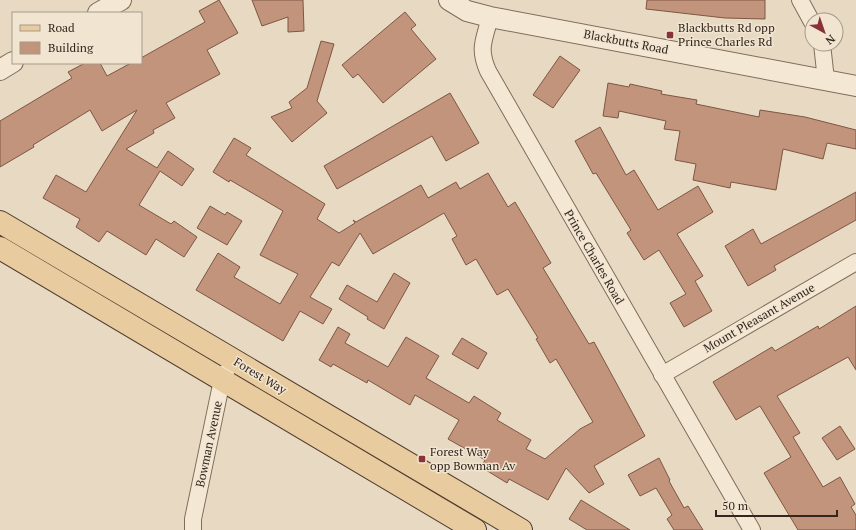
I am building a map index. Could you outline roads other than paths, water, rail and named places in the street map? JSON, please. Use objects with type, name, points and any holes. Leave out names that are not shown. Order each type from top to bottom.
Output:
[{"type":"main road","name":"Forest Way","points":[[0,222],[521,530]]},
{"type":"main road","name":"Forest Way","points":[[0,248],[475,530]]},
{"type":"street","points":[[100,12],[121,0]]},
{"type":"street","points":[[449,0],[466,11],[490,17]]},
{"type":"street","points":[[800,0],[807,12]]},
{"type":"street","name":"Blackbutts Road","points":[[490,17],[856,86]]},
{"type":"street","name":"Prince Charles Road","points":[[490,17],[483,44],[482,57],[488,72],[752,530]]},
{"type":"street","points":[[823,52],[826,80]]},
{"type":"street","points":[[0,70],[12,63]]},
{"type":"street","name":"Mount Pleasant Avenue","points":[[662,375],[856,262]]},
{"type":"street","name":"Bowman Avenue","points":[[193,530],[193,519],[222,380],[233,360]]},
{"type":"place","name":"Blackbutts Rd opp Prince Charles Rd","points":[[670,35]]},
{"type":"place","name":"Forest Way opp Bowman Av","points":[[422,459]]}]
